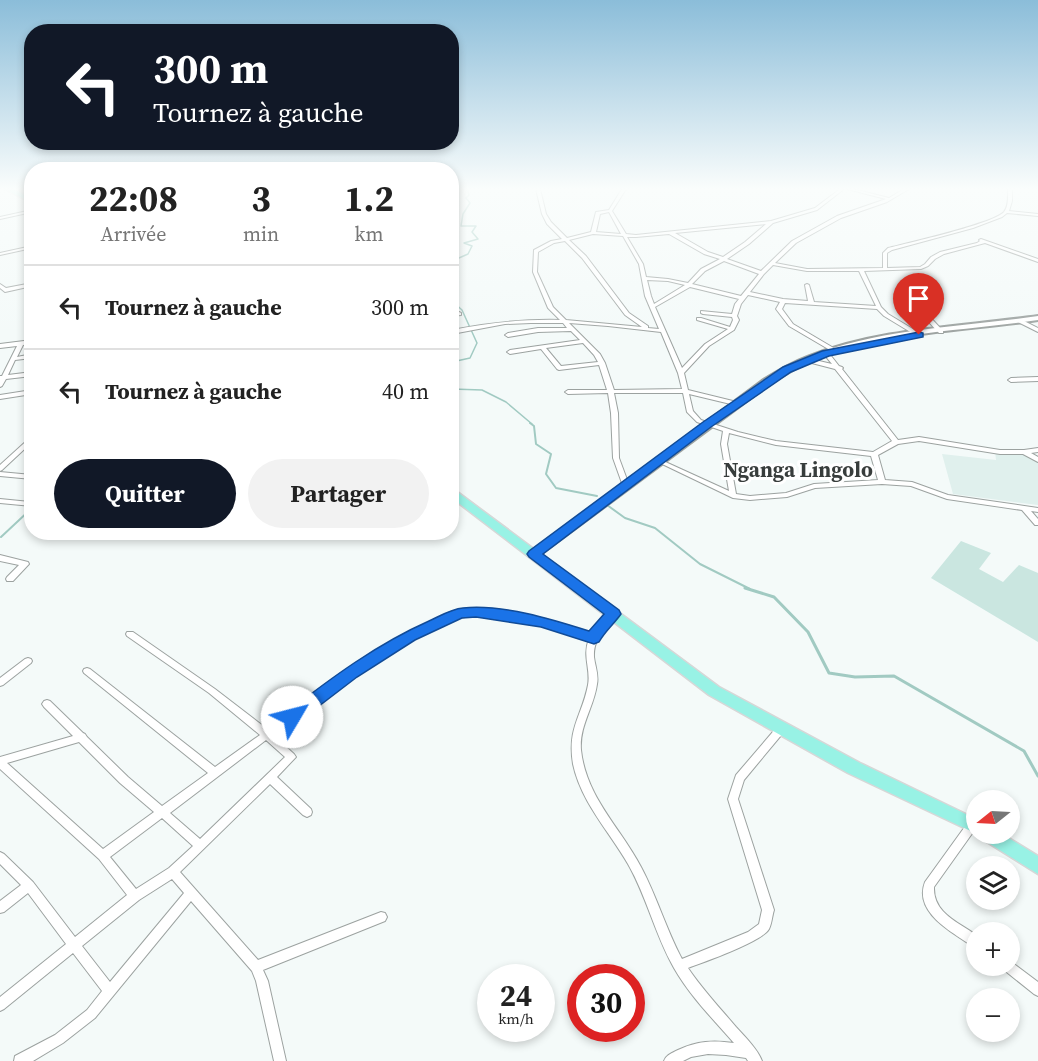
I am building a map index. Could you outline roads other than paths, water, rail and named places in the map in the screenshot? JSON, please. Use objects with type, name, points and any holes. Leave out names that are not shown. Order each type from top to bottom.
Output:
[{"type":"main road","points":[[534,554],[765,383],[806,360],[830,352],[919,335],[1038,318]]},
{"type":"main road","points":[[459,502],[534,554],[668,659],[714,691],[780,730],[966,822]]},
{"type":"main road","points":[[1004,844],[1038,866]]},
{"type":"street","points":[[571,239],[543,246],[534,255],[537,262],[535,272],[551,308],[597,354],[602,363],[610,390],[615,422],[617,461],[625,485]]},
{"type":"street","points":[[628,239],[645,278],[648,296],[681,373],[690,412],[707,425],[776,443],[874,454],[908,439],[929,439],[1000,452],[1038,450]]},
{"type":"street","points":[[681,239],[722,260],[762,273]]},
{"type":"street","points":[[654,306],[689,285],[703,270],[722,260],[750,239]]},
{"type":"street","points":[[681,373],[707,345],[732,329],[736,320],[734,316],[743,298],[762,273],[800,239]]},
{"type":"street","points":[[885,268],[885,253],[890,249],[927,239]]},
{"type":"street","points":[[565,240],[584,257],[627,314],[652,330]]},
{"type":"street","points":[[774,264],[807,270],[921,269],[930,264],[935,256],[971,248],[982,240],[1038,261]]},
{"type":"street","points":[[0,254],[24,249]]},
{"type":"street","points":[[861,269],[879,308],[886,315],[919,335]]},
{"type":"street","points":[[645,278],[689,285],[743,298]]},
{"type":"street","points":[[0,285],[5,290],[24,286]]},
{"type":"street","points":[[807,285],[811,303]]},
{"type":"street","points":[[748,293],[783,301],[879,308]]},
{"type":"street","points":[[783,301],[779,309],[791,325],[830,352],[897,442]]},
{"type":"street","points":[[703,312],[734,316]]},
{"type":"street","points":[[927,318],[942,332]]},
{"type":"street","points":[[699,319],[732,329]]},
{"type":"street","points":[[459,331],[510,321],[564,320],[662,331]]},
{"type":"street","points":[[1020,321],[1038,330]]},
{"type":"street","points":[[508,335],[538,330],[573,329]]},
{"type":"street","points":[[510,352],[583,341]]},
{"type":"street","points":[[0,385],[1,378],[21,343]]},
{"type":"street","points":[[0,346],[24,343]]},
{"type":"street","points":[[542,347],[559,368],[602,363]]},
{"type":"street","points":[[0,362],[24,358]]},
{"type":"street","points":[[806,360],[840,368]]},
{"type":"street","points":[[1,378],[24,375]]},
{"type":"street","points":[[1011,380],[1038,379]]},
{"type":"street","points":[[568,393],[610,390],[686,391],[739,404]]},
{"type":"street","points":[[0,397],[24,393]]},
{"type":"street","points":[[726,431],[724,444],[734,496]]},
{"type":"street","points":[[0,472],[24,446]]},
{"type":"street","points":[[1024,452],[1038,460]]},
{"type":"street","points":[[874,454],[882,482]]},
{"type":"street","points":[[659,461],[734,496],[750,498],[787,495],[814,486],[882,482],[912,484],[947,497],[1038,510]]},
{"type":"street","points":[[0,472],[24,476]]},
{"type":"street","points":[[0,501],[24,503]]},
{"type":"street","points":[[1026,510],[1038,524]]},
{"type":"street","points":[[0,558],[25,564],[9,579]]},
{"type":"street","points":[[104,856],[160,812],[351,672],[410,636],[460,613],[476,612],[542,622],[594,638]]},
{"type":"street","points":[[613,614],[598,628],[594,638],[590,653],[594,680],[575,747],[586,792],[599,815],[626,852],[644,885],[662,934],[679,966],[752,1056]]},
{"type":"street","points":[[0,1005],[135,896],[173,872],[291,756],[212,692],[130,634]]},
{"type":"street","points":[[0,683],[27,661]]},
{"type":"street","points":[[87,671],[214,772]]},
{"type":"street","points":[[47,704],[160,812],[200,845]]},
{"type":"street","points":[[679,966],[752,936],[764,927],[768,910],[738,820],[734,799],[740,778],[780,730]]},
{"type":"street","points":[[0,762],[82,737]]},
{"type":"street","points":[[0,762],[104,856],[135,896]]},
{"type":"street","points":[[271,778],[307,812]]},
{"type":"street","points":[[966,838],[929,886],[927,895],[929,903],[936,912],[966,934]]},
{"type":"street","points":[[0,857],[29,886],[110,992]]},
{"type":"street","points":[[173,872],[256,967],[262,981],[280,1061]]},
{"type":"street","points":[[0,908],[29,886]]},
{"type":"street","points":[[20,1061],[77,1026],[110,992],[191,893]]},
{"type":"street","points":[[256,967],[381,917]]},
{"type":"street","points":[[1020,976],[1038,990]]},
{"type":"street","points":[[670,1061],[688,1050],[701,1047],[752,1056]]},
{"type":"waterway","points":[[459,258],[468,254],[472,246],[464,243],[478,239]]},
{"type":"waterway","points":[[459,307],[477,343],[470,358],[459,360]]},
{"type":"waterway","points":[[459,389],[482,390],[506,402],[532,424]]},
{"type":"waterway","points":[[530,423],[534,426],[536,444],[551,454],[546,474],[556,488],[597,496]]},
{"type":"waterway","points":[[607,505],[625,518],[655,528],[700,564],[750,589]]},
{"type":"waterway","points":[[1,537],[24,515]]},
{"type":"waterway","points":[[745,588],[774,597],[808,632],[829,673],[855,677],[894,676],[1024,751],[1038,776]]},
{"type":"district","name":"Nganga Lingolo","points":[[798,469]]}]
